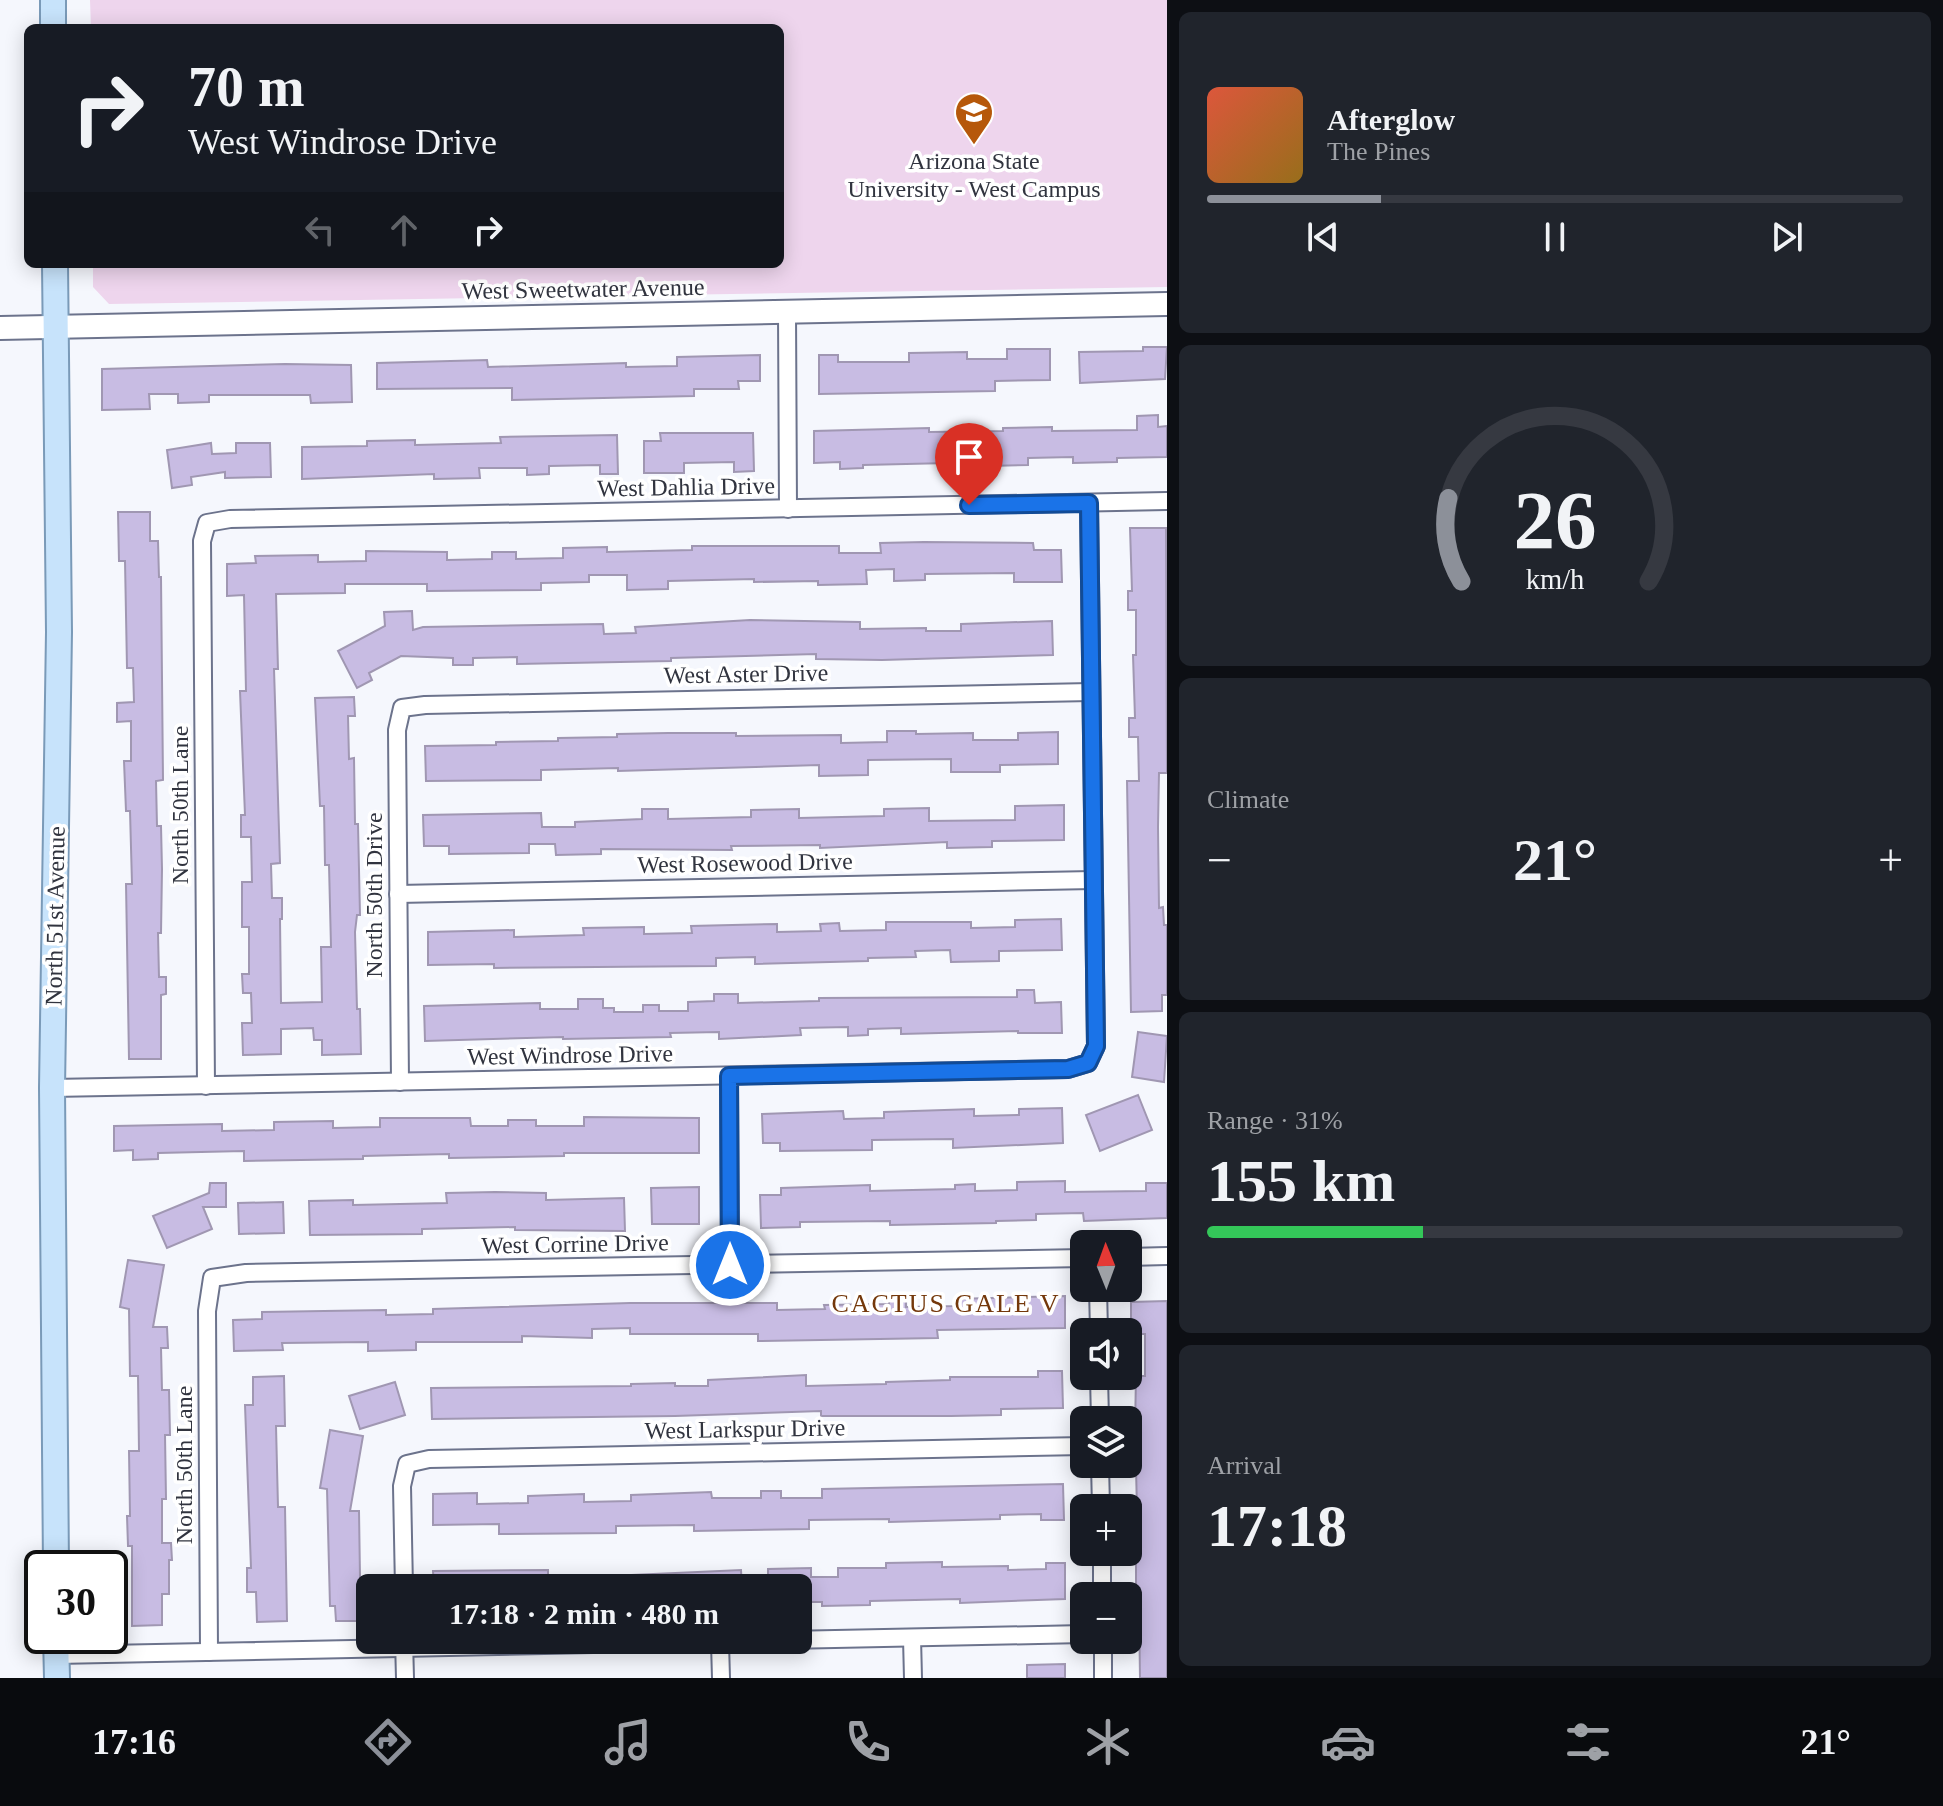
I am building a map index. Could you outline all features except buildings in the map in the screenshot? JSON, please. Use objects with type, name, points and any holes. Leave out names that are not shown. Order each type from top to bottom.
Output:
[{"type":"main road","points":[[53,0],[53,24]]},
{"type":"main road","name":"North 51st Avenue","points":[[55,268],[59,646],[52,1088],[56,1550]]},
{"type":"street","name":"West Sweetwater Avenue","points":[[0,328],[1167,304]]},
{"type":"street","points":[[787,312],[788,509]]},
{"type":"street","name":"West Dahlia Drive","points":[[207,523],[230,519],[1167,501]]},
{"type":"street","points":[[1089,503],[1093,880]]},
{"type":"street","name":"North 50th Lane","points":[[206,1086],[202,541],[207,523]]},
{"type":"street","name":"West Aster Drive","points":[[402,708],[440,704],[1091,692]]},
{"type":"street","name":"North 50th Drive","points":[[400,1082],[397,730],[402,708]]},
{"type":"street","name":"West Windrose Drive","points":[[52,1088],[1068,1069],[1088,1063],[1096,1046],[1093,880]]},
{"type":"street","name":"West Rosewood Drive","points":[[398,894],[1093,880]]},
{"type":"street","points":[[729,1076],[730,1265]]},
{"type":"street","points":[[1142,1257],[1167,1256]]},
{"type":"street","name":"West Corrine Drive","points":[[212,1278],[246,1273],[1070,1258]]},
{"type":"street","name":"North 50th Lane","points":[[209,1652],[207,1311],[212,1278]]},
{"type":"street","name":"West Larkspur Drive","points":[[404,1574],[402,1486],[407,1464],[429,1459],[1070,1446]]},
{"type":"street","points":[[812,1641],[1070,1634]]},
{"type":"street","points":[[912,1638],[913,1678]]},
{"type":"street","points":[[56,1656],[356,1646]]},
{"type":"street","points":[[404,1654],[405,1678]]},
{"type":"street","points":[[720,1654],[721,1678]]},
{"type":"street","points":[[1103,1654],[1103,1678]]},
{"type":"shaded area","name":"Arizona State University - West Campus","points":[[90,0],[1167,0],[1167,287],[109,304],[93,287],[93,268],[784,268],[784,24],[91,24]]},
{"type":"place","name":"Arizona State University - West Campus","points":[[974,146]]},
{"type":"district","name":"CACTUS GALE V","points":[[946,1303]]},
{"type":"route","points":[[730,1265],[729,1076],[1068,1069],[1088,1063],[1096,1046],[1089,503],[969,505]]}]
